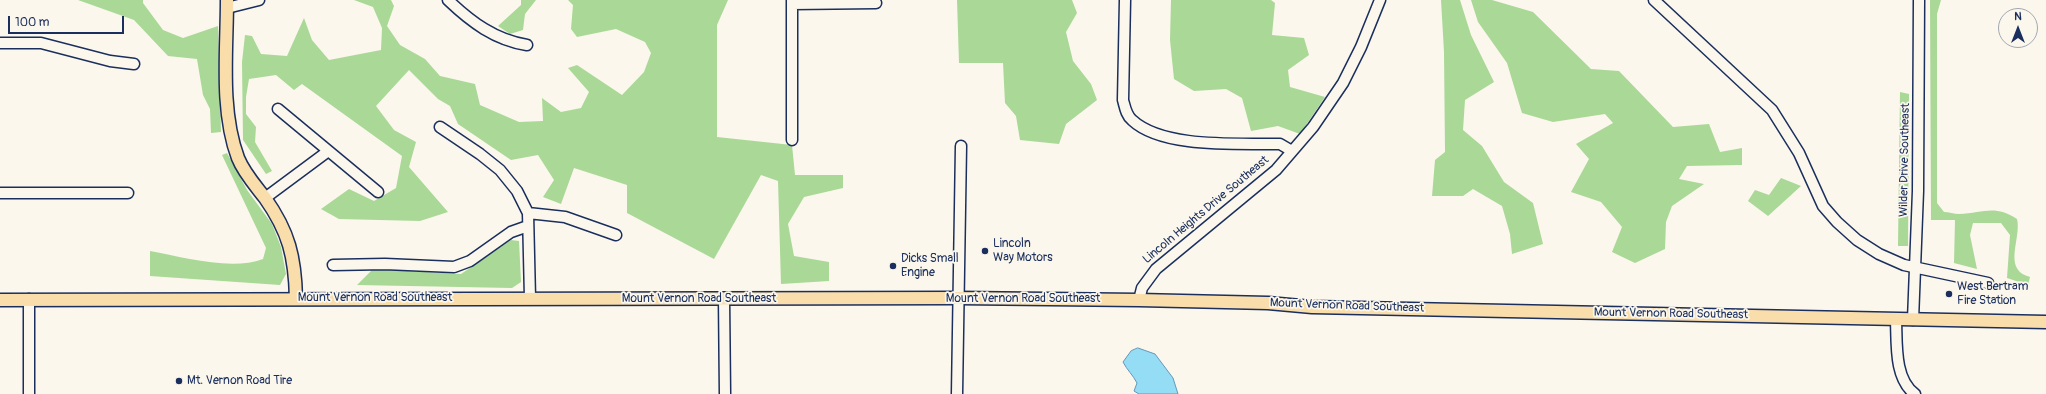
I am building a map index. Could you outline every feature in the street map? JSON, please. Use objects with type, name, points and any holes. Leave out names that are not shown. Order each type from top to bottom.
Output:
[{"type":"main road","points":[[227,4],[229,125],[239,159],[249,177],[265,198],[283,228],[292,250],[295,271],[296,298]]},
{"type":"main road","name":"Mount Vernon Road Southeast","points":[[0,300],[296,298],[958,298],[1140,300],[1268,303],[1312,307],[2046,322]]},
{"type":"street","points":[[227,4],[260,0]]},
{"type":"street","points":[[448,0],[478,25],[496,36],[512,42],[527,45]]},
{"type":"street","points":[[1125,0],[1123,100],[1126,111],[1131,120],[1150,132],[1174,140],[1280,144],[1292,151]]},
{"type":"street","name":"Lincoln Heights Drive Southeast","points":[[1140,300],[1142,288],[1156,269],[1276,170],[1313,127],[1343,83],[1361,47],[1380,0]]},
{"type":"street","points":[[1654,0],[1772,110],[1799,153],[1823,206],[1837,222],[1857,240],[1879,254],[1904,265],[1988,283]]},
{"type":"street","name":"Wilder Drive Southeast","points":[[1913,320],[1918,191],[1919,0]]},
{"type":"street","points":[[792,140],[792,2],[876,3]]},
{"type":"street","points":[[0,43],[41,43],[110,61],[134,64]]},
{"type":"street","points":[[278,110],[327,152],[378,192]]},
{"type":"street","points":[[440,127],[480,154],[500,170],[517,191],[528,213],[530,298]]},
{"type":"street","points":[[957,394],[961,146]]},
{"type":"street","points":[[265,198],[327,152]]},
{"type":"street","points":[[0,193],[128,193]]},
{"type":"street","points":[[528,213],[565,217],[616,235]]},
{"type":"street","points":[[334,265],[385,264],[454,267],[470,261],[511,232],[528,226]]},
{"type":"street","points":[[724,298],[725,394]]},
{"type":"street","points":[[28,394],[29,299]]},
{"type":"street","points":[[1896,320],[1898,357],[1902,378],[1915,394]]},
{"type":"green space","points":[[78,0],[143,0],[143,3],[163,30],[183,38],[218,26],[221,132],[211,133],[210,109],[203,95],[197,59],[168,56],[134,20]]},
{"type":"green space","points":[[354,0],[391,0],[394,6],[387,26],[400,45],[425,59],[440,76],[475,84],[480,105],[519,122],[543,121],[542,98],[561,112],[581,108],[589,92],[568,68],[577,65],[622,95],[644,72],[651,53],[645,42],[616,29],[577,37],[571,29],[573,5],[568,0],[728,0],[717,25],[717,137],[792,145],[795,175],[843,175],[843,188],[804,197],[788,224],[794,256],[829,262],[829,281],[781,284],[778,181],[761,175],[714,259],[627,213],[627,185],[574,168],[561,204],[543,197],[554,180],[538,155],[511,160],[458,124],[450,106],[438,99],[409,70],[376,106],[394,130],[416,142],[409,167],[448,212],[420,221],[339,219],[321,209],[349,189],[374,201],[396,188],[402,156],[302,84],[294,90],[276,75],[249,79],[246,97],[246,114],[256,127],[255,142],[272,171],[266,174],[243,140],[242,62],[245,35],[252,36],[261,54],[287,56],[304,18],[312,40],[329,60],[381,50],[382,28],[373,7]]},
{"type":"green space","points":[[521,0],[536,0],[525,14],[523,30],[510,34],[498,26],[521,5]]},
{"type":"green space","points":[[957,0],[1072,0],[1077,13],[1066,32],[1073,61],[1091,84],[1097,100],[1066,124],[1059,144],[1020,140],[1016,116],[1005,103],[1003,63],[959,63]]},
{"type":"green space","points":[[1171,0],[1271,0],[1275,3],[1272,35],[1304,38],[1309,55],[1288,70],[1290,87],[1325,97],[1300,134],[1278,126],[1251,131],[1242,98],[1226,89],[1194,91],[1174,79],[1170,40]]},
{"type":"green space","points":[[1441,0],[1460,0],[1471,35],[1494,82],[1465,100],[1463,130],[1482,146],[1504,182],[1533,203],[1543,244],[1512,254],[1510,234],[1502,206],[1473,189],[1463,196],[1432,196],[1435,160],[1445,152],[1444,52]]},
{"type":"green space","points":[[1471,0],[1492,0],[1533,12],[1591,69],[1619,71],[1673,127],[1709,124],[1720,152],[1742,148],[1742,165],[1687,166],[1679,179],[1704,184],[1672,206],[1666,222],[1665,249],[1635,263],[1612,252],[1622,227],[1601,202],[1571,192],[1589,159],[1576,144],[1613,123],[1605,114],[1553,122],[1522,113],[1507,63],[1478,22]]},
{"type":"green space","points":[[1930,0],[1941,0],[1937,14],[1937,203],[1944,212],[1959,214],[1989,210],[2009,214],[2017,219],[2018,225],[2015,253],[2016,266],[2020,272],[2030,277],[2028,285],[2007,278],[2010,235],[2001,223],[1973,223],[1970,235],[1977,269],[1954,263],[1955,220],[1931,220]]},
{"type":"green space","points":[[1900,92],[1909,94],[1908,246],[1898,246]]},
{"type":"green space","points":[[227,153],[247,190],[272,224],[281,247],[286,274],[280,285],[150,276],[150,251],[207,262],[236,264],[263,259],[266,248],[222,155]]},
{"type":"green space","points":[[1781,178],[1801,186],[1768,216],[1748,201],[1755,190],[1769,195]]},
{"type":"green space","points":[[511,240],[519,241],[521,282],[512,288],[357,285],[373,269],[461,274]]},
{"type":"water","points":[[1138,348],[1155,354],[1173,378],[1178,394],[1139,394],[1134,391],[1137,383],[1123,362],[1131,351]]},
{"type":"place","name":"Lincoln Way Motors","points":[[985,251]]},
{"type":"place","name":"Dicks Small Engine","points":[[893,266]]},
{"type":"place","name":"West Bertram Fire Station","points":[[1949,294]]},
{"type":"place","name":"Mt. Vernon Road Tire","points":[[179,381]]}]
